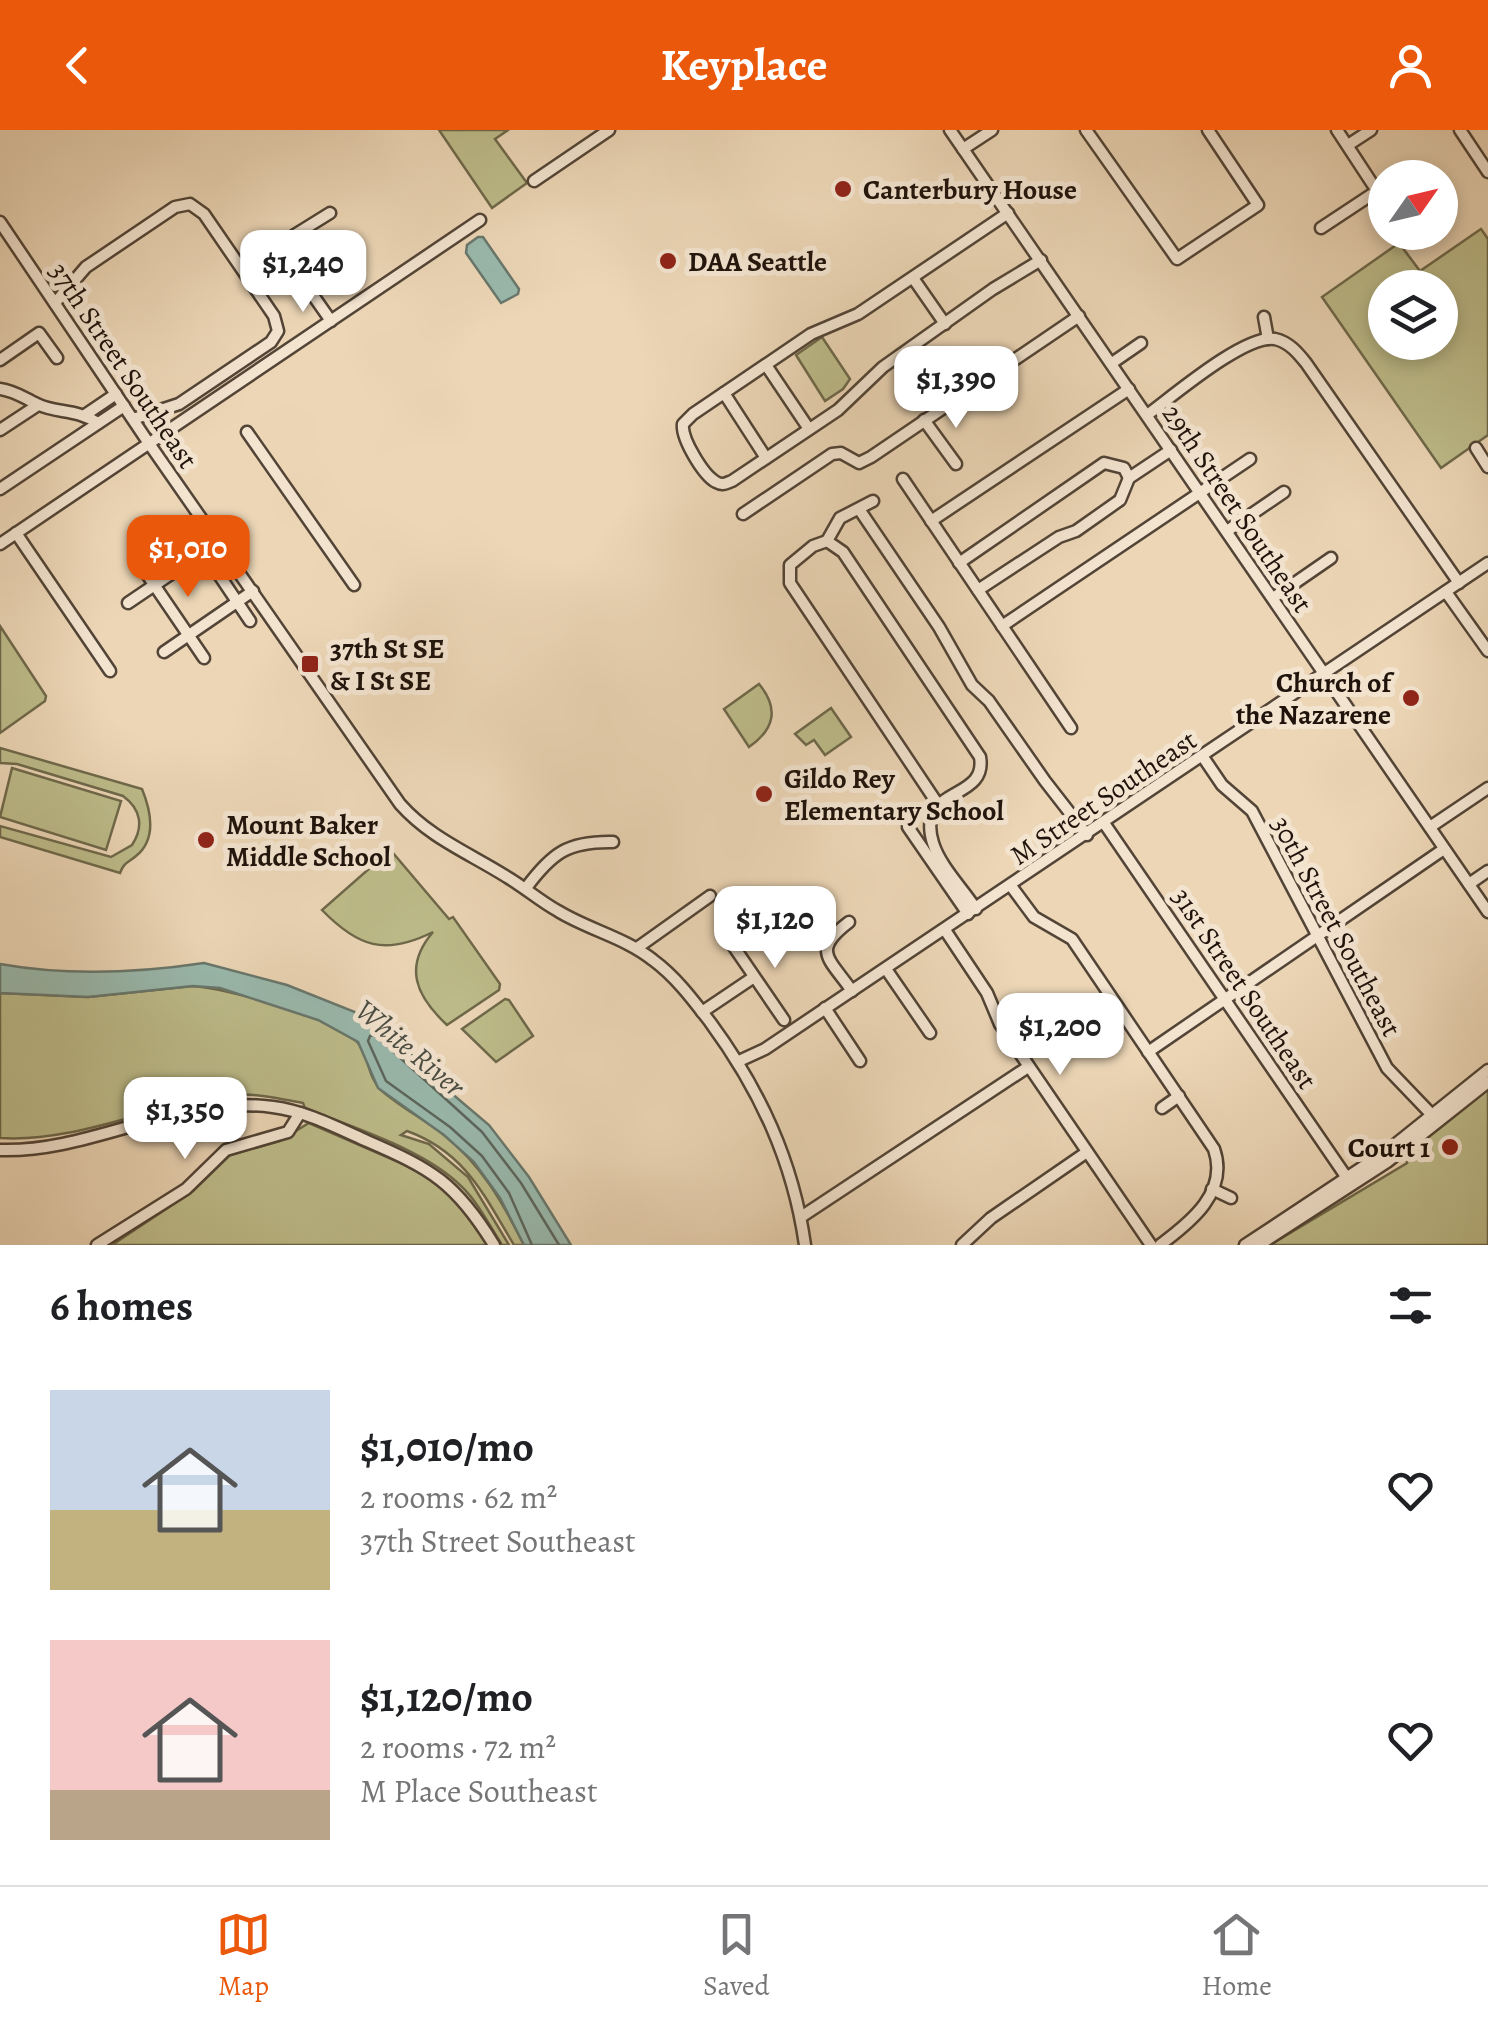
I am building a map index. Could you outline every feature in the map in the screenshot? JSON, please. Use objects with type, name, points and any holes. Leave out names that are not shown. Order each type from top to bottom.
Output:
[{"type":"street","points":[[534,181],[609,130]]},
{"type":"street","name":"29th Street Southeast","points":[[950,130],[1488,912]]},
{"type":"street","points":[[963,149],[992,130]]},
{"type":"street","points":[[1086,130],[1177,259],[1258,205],[1208,130]]},
{"type":"street","points":[[1337,130],[1368,173]]},
{"type":"street","points":[[1348,145],[1371,130]]},
{"type":"street","points":[[1460,130],[1488,172]]},
{"type":"street","points":[[1322,228],[1368,200]]},
{"type":"street","points":[[55,303],[93,262],[175,208],[190,204],[204,214],[274,316],[278,331],[271,342],[179,404],[133,420]]},
{"type":"street","points":[[330,213],[293,236],[286,247],[289,261],[330,321]]},
{"type":"street","points":[[1008,213],[848,320],[816,331],[694,414],[683,424],[685,442],[714,481],[723,484],[736,478],[846,402],[882,367],[1041,260]]},
{"type":"street","points":[[0,544],[480,220]]},
{"type":"street","name":"37th Street Southeast","points":[[0,222],[405,810],[433,836],[526,888],[558,911],[637,948],[674,978],[702,1012],[739,1061],[784,1153],[805,1245]]},
{"type":"street","points":[[912,278],[946,324]]},
{"type":"street","points":[[743,514],[832,454],[863,462],[1079,316]]},
{"type":"street","points":[[1264,317],[1268,339]]},
{"type":"street","points":[[0,360],[40,333],[57,358]]},
{"type":"street","points":[[1147,415],[1236,353],[1268,339],[1288,345],[1306,363],[1459,583]]},
{"type":"street","points":[[1112,363],[1141,342]]},
{"type":"street","points":[[766,364],[809,429]]},
{"type":"street","points":[[0,389],[25,396],[38,405],[85,415],[98,423]]},
{"type":"street","points":[[930,522],[1129,389]]},
{"type":"street","points":[[724,393],[766,458]]},
{"type":"street","points":[[85,415],[116,394]]},
{"type":"street","points":[[0,430],[38,405]]},
{"type":"street","points":[[0,489],[124,406]]},
{"type":"street","points":[[924,420],[956,464]]},
{"type":"street","points":[[247,432],[354,585]]},
{"type":"street","points":[[1476,448],[1488,467]]},
{"type":"street","points":[[978,590],[1120,500],[1129,478],[1171,450]]},
{"type":"street","points":[[1002,626],[1250,459]]},
{"type":"street","points":[[959,563],[1104,463],[1124,468],[1129,478]]},
{"type":"street","points":[[902,479],[1071,728]]},
{"type":"street","points":[[1227,531],[1284,492]]},
{"type":"street","points":[[873,501],[840,518],[827,542],[813,546],[793,561],[788,572],[790,583],[937,804]]},
{"type":"street","points":[[859,509],[939,627],[972,685],[990,701],[1044,782],[1087,835]]},
{"type":"street","points":[[189,530],[250,621]]},
{"type":"street","points":[[16,533],[110,671]]},
{"type":"street","points":[[128,603],[218,542]]},
{"type":"street","points":[[827,542],[843,552],[980,758],[981,769],[974,782],[937,804],[932,812],[933,843],[972,912]]},
{"type":"street","points":[[1273,598],[1331,558]]},
{"type":"street","name":"M Street Southeast","points":[[739,1061],[756,1054],[945,930],[1488,563]]},
{"type":"street","points":[[140,564],[204,658]]},
{"type":"street","points":[[164,652],[253,591]]},
{"type":"street","points":[[1446,592],[1488,651]]},
{"type":"street","name":"30th Street Southeast","points":[[1203,757],[1222,784],[1252,811],[1386,1068],[1432,1115]]},
{"type":"street","points":[[1430,827],[1488,788]]},
{"type":"street","name":"31st Street Southeast","points":[[1104,823],[1348,1178]]},
{"type":"street","points":[[908,827],[972,912]]},
{"type":"street","points":[[526,888],[550,860],[570,846],[613,842]]},
{"type":"street","points":[[1148,1052],[1444,849]]},
{"type":"street","points":[[1469,884],[1488,871]]},
{"type":"street","points":[[1011,886],[1034,917],[1072,939],[1211,1143],[1217,1158],[1212,1189],[1195,1218],[1160,1245]]},
{"type":"street","points":[[637,948],[710,896]]},
{"type":"street","points":[[849,922],[826,945],[828,955],[852,991]]},
{"type":"street","points":[[945,930],[988,994],[995,1016],[1028,1067],[1151,1245]]},
{"type":"street","points":[[732,944],[784,1020]]},
{"type":"street","points":[[886,969],[930,1034]]},
{"type":"street","points":[[702,1012],[754,977]]},
{"type":"street","points":[[1100,1017],[1117,1006]]},
{"type":"street","points":[[825,1008],[860,1061]]},
{"type":"street","points":[[801,1217],[1028,1067]]},
{"type":"street","points":[[1245,1245],[1348,1178],[1488,1070]]},
{"type":"street","points":[[1259,1245],[1386,1162],[1488,1082]]},
{"type":"street","points":[[1162,1108],[1178,1096]]},
{"type":"street","points":[[0,1150],[37,1147],[164,1116],[232,1106],[263,1106],[300,1113],[394,1152],[440,1177],[462,1198],[494,1245]]},
{"type":"street","points":[[97,1245],[179,1194],[226,1150],[242,1142],[283,1134],[292,1129],[300,1113]]},
{"type":"street","points":[[962,1245],[990,1218],[1087,1152]]},
{"type":"street","points":[[1212,1189],[1230,1198]]},
{"type":"shaded area","points":[[439,130],[508,130],[495,139],[527,183],[492,208]]},
{"type":"shaded area","points":[[1481,229],[1488,239],[1488,435],[1441,468],[1322,297],[1389,250],[1404,250],[1419,270],[1368,270],[1368,360],[1458,360],[1458,270],[1421,270],[1450,250],[1458,250],[1458,245]]},
{"type":"shaded area","points":[[822,337],[850,379],[825,401],[796,355]]},
{"type":"shaded area","points":[[0,626],[46,696],[45,701],[0,733]]},
{"type":"shaded area","points":[[759,684],[770,701],[771,718],[764,733],[749,747],[724,709]]},
{"type":"shaded area","points":[[831,708],[851,737],[825,755],[814,740],[806,745],[795,734]]},
{"type":"shaded area","points":[[0,748],[142,789],[150,824],[143,849],[120,873],[0,837],[0,826],[111,857],[132,845],[139,825],[137,812],[123,796],[17,764],[0,763]]},
{"type":"shaded area","points":[[12,768],[121,801],[106,850],[0,817]]},
{"type":"shaded area","points":[[387,853],[393,853],[449,919],[453,917],[500,984],[499,990],[447,1025],[428,1003],[417,981],[418,957],[433,932],[400,944],[373,944],[348,932],[322,910]]},
{"type":"shaded area","points":[[193,986],[280,1006],[346,1033],[362,1048],[381,1090],[444,1135],[480,1171],[524,1245],[514,1245],[471,1177],[427,1140],[407,1131],[401,1135],[429,1144],[468,1177],[509,1245],[502,1245],[473,1199],[446,1173],[408,1150],[305,1108],[303,1103],[235,1095],[176,1105],[59,1134],[0,1138],[0,993],[88,997]]},
{"type":"shaded area","points":[[505,999],[533,1036],[496,1062],[462,1029]]},
{"type":"shaded area","points":[[1488,1088],[1488,1245],[1270,1245],[1407,1163],[1406,1154]]},
{"type":"shaded area","points":[[309,1123],[403,1164],[448,1189],[488,1245],[112,1245],[193,1191],[230,1155],[279,1141]]},
{"type":"water","points":[[483,237],[519,289],[518,294],[501,303],[466,253],[467,245]]},
{"type":"water","name":"White River","points":[[204,963],[287,985],[365,1016],[390,1033],[437,1081],[489,1125],[529,1177],[571,1245],[524,1245],[500,1198],[474,1162],[444,1135],[378,1088],[358,1042],[318,1020],[220,988],[193,986],[88,997],[0,993],[0,964],[102,972]]},
{"type":"place","name":"Canterbury House","points":[[843,189]]},
{"type":"place","name":"DAA Seattle","points":[[668,261]]},
{"type":"place","name":"37th St SE & I St SE","points":[[310,664]]},
{"type":"place","name":"Church of the Nazarene","points":[[1411,698]]},
{"type":"place","name":"Gildo Rey Elementary School","points":[[764,794]]},
{"type":"place","name":"Mount Baker Middle School","points":[[206,840]]},
{"type":"place","name":"Court 1","points":[[1450,1147]]}]
